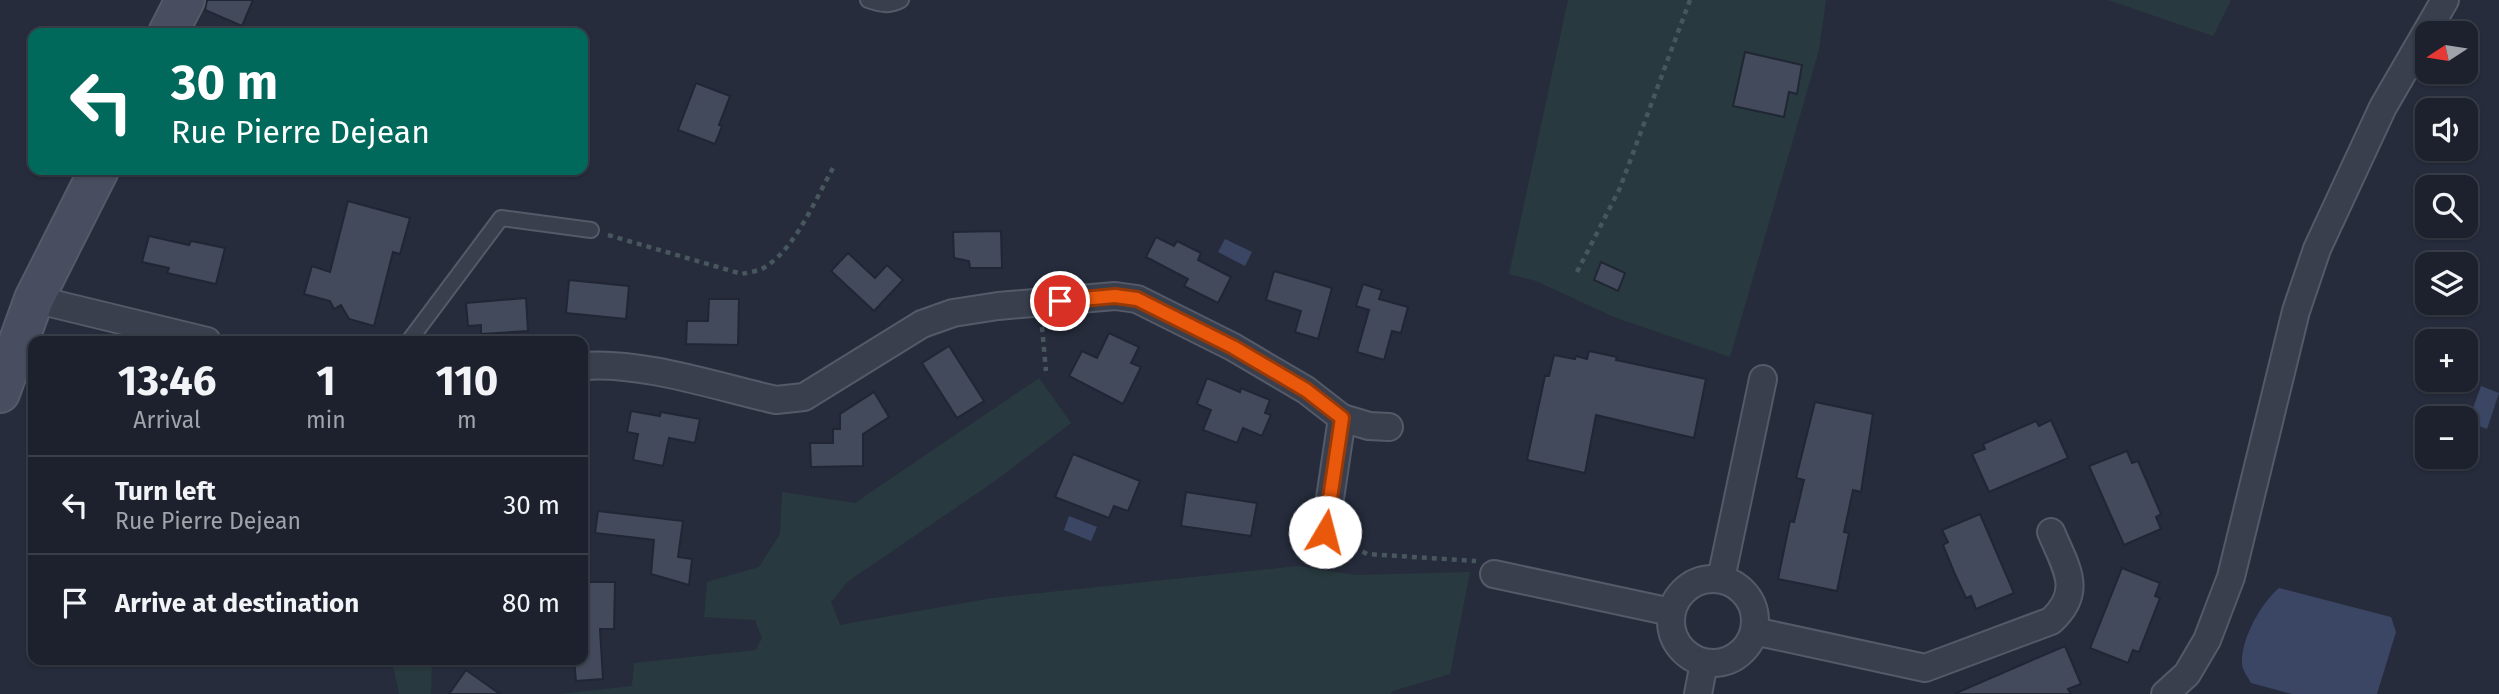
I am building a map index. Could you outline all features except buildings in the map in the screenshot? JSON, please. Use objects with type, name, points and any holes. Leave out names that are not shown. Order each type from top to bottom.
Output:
[{"type":"main road","points":[[171,28],[185,0]]},
{"type":"main road","points":[[0,393],[34,299],[96,175]]},
{"type":"street","points":[[2165,694],[2187,674],[2207,640],[2231,577],[2296,311],[2317,249],[2383,107],[2445,0]]},
{"type":"street","points":[[588,365],[602,364],[642,369],[776,400],[789,400],[804,397],[922,324],[953,313],[1115,296],[1137,299],[1245,354],[1306,390],[1342,418],[1369,426],[1390,427]]},
{"type":"street","points":[[34,299],[186,336]]},
{"type":"street","points":[[1721,579],[1763,379]]},
{"type":"street","points":[[1325,532],[1342,418]]},
{"type":"street","points":[[1754,631],[1925,668],[2051,621],[2064,609],[2070,593],[2067,571],[2051,532]]},
{"type":"street","points":[[1494,574],[1671,612]]},
{"type":"street","points":[[1705,579],[1721,579],[1737,586],[1749,598],[1755,614],[1754,631],[1748,645],[1735,657],[1721,663],[1704,663],[1689,656],[1677,644],[1671,629],[1671,612],[1677,597],[1689,585],[1705,579]]},
{"type":"street","points":[[1698,694],[1704,663]]},
{"type":"lane","points":[[868,0],[883,5],[901,0]]},
{"type":"lane","points":[[413,336],[500,218],[590,230]]},
{"type":"path","points":[[1577,272],[1620,188],[1690,0]]},
{"type":"path","points":[[590,230],[742,274],[752,272],[766,267],[786,249],[833,167]]},
{"type":"path","points":[[1040,302],[1046,371]]},
{"type":"path","points":[[1325,532],[1367,554],[1474,560],[1494,574]]},
{"type":"shaded area","points":[[1568,0],[1826,0],[1819,50],[1730,357],[1614,317],[1536,281],[1509,274]]},
{"type":"shaded area","points":[[2108,0],[2231,0],[2213,36]]},
{"type":"shaded area","points":[[1039,378],[1071,423],[995,481],[847,582],[831,602],[840,625],[992,598],[1298,566],[1356,575],[1470,572],[1450,674],[1393,691],[1391,694],[559,694],[632,686],[634,663],[756,650],[762,638],[755,620],[704,617],[707,582],[759,567],[780,534],[782,492],[855,503]]},
{"type":"shaded area","points":[[393,665],[432,665],[431,694],[399,694]]},
{"type":"water","points":[[1225,239],[1252,252],[1245,266],[1218,252]]},
{"type":"water","points":[[2481,386],[2499,393],[2487,429],[2478,426],[2478,406],[2474,406]]},
{"type":"water","points":[[1069,516],[1097,527],[1091,541],[1064,530]]},
{"type":"water","points":[[2279,588],[2391,617],[2396,632],[2377,694],[2292,694],[2251,683],[2242,666],[2245,643],[2259,612]]},
{"type":"route","points":[[1060,301],[1115,296],[1137,299],[1233,347],[1306,390],[1342,418],[1325,532]]}]
